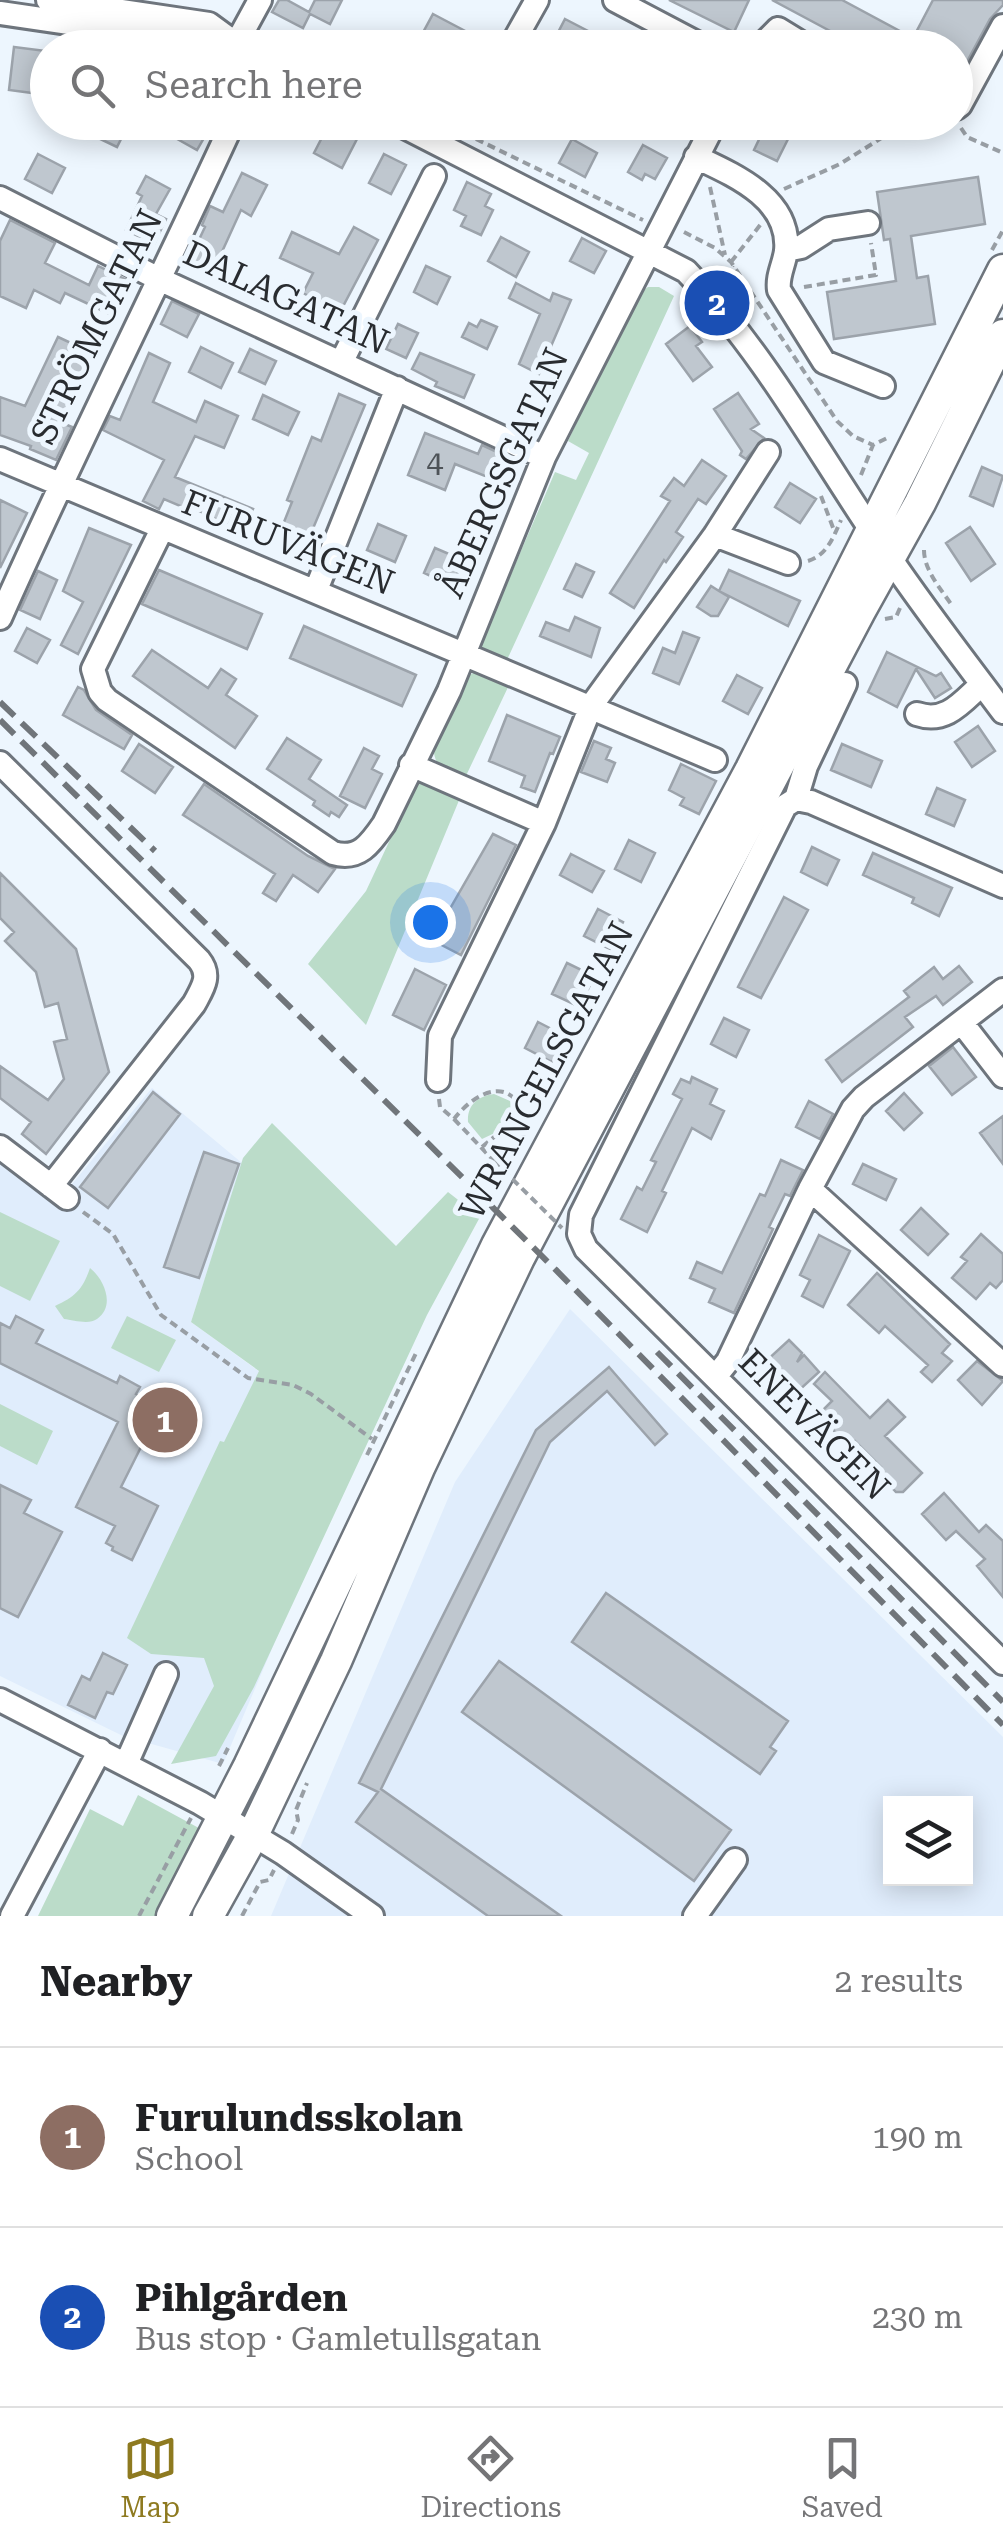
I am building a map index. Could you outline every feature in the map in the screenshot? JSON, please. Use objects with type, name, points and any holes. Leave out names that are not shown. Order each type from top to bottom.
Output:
[{"type":"main road","name":"WRANGELSGATAN","points":[[172,1916],[211,1811],[496,1245],[751,769],[902,472],[994,266]]},
{"type":"main road","name":"WRANGELSGATAN","points":[[208,1916],[253,1835],[336,1662],[419,1468],[519,1258],[920,503],[1003,334]]},
{"type":"street","points":[[48,0],[210,24],[218,30]]},
{"type":"street","points":[[246,30],[260,0]]},
{"type":"street","points":[[520,30],[537,0]]},
{"type":"street","points":[[615,0],[672,30]]},
{"type":"street","points":[[0,13],[117,30]]},
{"type":"street","points":[[973,80],[1003,26]]},
{"type":"street","name":"STRÖMGATAN","points":[[0,618],[225,140]]},
{"type":"street","points":[[430,140],[686,271],[718,304],[889,557],[1003,712]]},
{"type":"street","name":"ÅBERGSGATAN","points":[[162,529],[93,669],[100,692],[333,853],[341,856],[361,852],[372,844],[384,824],[450,691],[544,456],[647,251],[708,140]]},
{"type":"street","points":[[701,159],[743,180],[771,204],[784,234],[786,250],[779,290],[824,362],[883,386]]},
{"type":"street","points":[[341,363],[434,176]]},
{"type":"street","name":"DALAGATAN","points":[[0,198],[161,280],[544,456]]},
{"type":"street","points":[[786,250],[800,247],[829,230],[868,223]]},
{"type":"street","points":[[316,590],[398,388]]},
{"type":"street","points":[[438,1080],[440,1036],[544,822],[591,706],[715,535],[768,452]]},
{"type":"street","name":"FURUVÄGEN","points":[[0,459],[715,760]]},
{"type":"street","points":[[715,535],[788,563]]},
{"type":"street","points":[[571,1231],[786,806],[796,799],[806,766],[846,684]]},
{"type":"street","points":[[917,714],[942,717],[982,684]]},
{"type":"street","points":[[0,762],[199,960],[206,976],[194,1004],[59,1192],[0,1147]]},
{"type":"street","points":[[411,765],[544,822]]},
{"type":"street","points":[[796,799],[812,802],[1003,886]]},
{"type":"street","points":[[716,1376],[728,1361],[853,1109],[1003,990]]},
{"type":"street","points":[[962,1022],[1003,1076]]},
{"type":"street","points":[[810,1189],[1003,1365]]},
{"type":"street","name":"ENEVÄGEN","points":[[571,1231],[1003,1663]]},
{"type":"street","points":[[126,1764],[166,1674]]},
{"type":"street","points":[[0,1700],[253,1835],[372,1916]]},
{"type":"street","points":[[12,1916],[100,1750]]},
{"type":"street","points":[[696,1916],[735,1860]]},
{"type":"path","points":[[724,276],[771,204],[790,185],[840,164],[878,140]]},
{"type":"path","points":[[973,140],[1003,153]]},
{"type":"path","points":[[701,159],[725,255]]},
{"type":"path","points":[[779,290],[876,275],[868,223]]},
{"type":"path","points":[[994,266],[1003,230]]},
{"type":"path","points":[[788,563],[816,559],[829,546],[873,445],[880,444],[895,430]]},
{"type":"path","points":[[880,444],[902,472]]},
{"type":"path","points":[[820,492],[835,533]]},
{"type":"path","points":[[924,546],[923,558],[930,574],[960,616]]},
{"type":"path","points":[[438,1080],[440,1107],[571,1231]]},
{"type":"path","points":[[454,1119],[466,1103],[487,1090],[506,1094],[515,1100],[524,1125],[522,1149]]},
{"type":"path","points":[[482,1147],[499,1133],[524,1125]]},
{"type":"path","points":[[504,1183],[513,1166]]},
{"type":"path","points":[[59,1192],[113,1234],[162,1316],[248,1378],[293,1385],[374,1440]]},
{"type":"path","points":[[366,1457],[416,1352]]},
{"type":"path","points":[[140,1916],[211,1811],[228,1747]]},
{"type":"shaded area","points":[[152,1088],[242,1163],[191,1322],[359,1444],[223,1764],[123,1736],[0,1676],[0,1159],[57,1202]]},
{"type":"shaded area","points":[[570,1309],[1003,1737],[1003,1916],[271,1916],[455,1482]]},
{"type":"green space","points":[[648,287],[659,287],[674,296],[506,662],[480,646],[555,472],[576,480],[589,453],[568,441],[637,295]]},
{"type":"green space","points":[[479,669],[511,681],[464,780],[441,768],[434,753],[467,677]]},
{"type":"green space","points":[[417,782],[460,798],[366,1025],[308,964],[366,891]]},
{"type":"green space","points":[[494,1094],[510,1101],[518,1122],[482,1139],[468,1122],[469,1111],[478,1099]]},
{"type":"green space","points":[[272,1123],[396,1246],[448,1192],[480,1217],[427,1315],[254,1687],[216,1756],[171,1764],[214,1686],[204,1658],[151,1654],[127,1638],[220,1441],[224,1442],[259,1371],[191,1322],[243,1158]]},
{"type":"green space","points":[[0,1212],[60,1241],[30,1301],[0,1286]]},
{"type":"green space","points":[[90,1268],[106,1293],[103,1314],[90,1322],[64,1319],[55,1306],[77,1292]]},
{"type":"green space","points":[[127,1316],[176,1340],[159,1372],[111,1348]]},
{"type":"green space","points":[[0,1404],[53,1431],[37,1465],[0,1446]]},
{"type":"green space","points":[[138,1795],[208,1833],[163,1916],[38,1916],[90,1809],[123,1826]]},
{"type":"building","points":[[279,0],[309,12],[315,0],[342,0],[330,24],[310,14],[303,28],[272,12]]},
{"type":"building","points":[[669,0],[749,0],[735,30]]},
{"type":"building","points":[[772,0],[842,0],[898,30],[828,30]]},
{"type":"building","points":[[933,0],[1003,0],[973,50],[973,30],[917,30]]},
{"type":"building","points":[[433,14],[463,30],[424,30]]},
{"type":"building","points":[[565,19],[586,30],[559,30]]},
{"type":"building","points":[[14,47],[30,49],[30,93],[9,90]]},
{"type":"building","points":[[102,140],[120,140],[117,147]]},
{"type":"building","points":[[179,140],[203,140],[197,150]]},
{"type":"building","points":[[321,140],[356,140],[342,168],[314,153]]},
{"type":"building","points":[[571,140],[597,153],[585,177],[559,163]]},
{"type":"building","points":[[759,140],[788,140],[777,161],[754,150]]},
{"type":"building","points":[[643,145],[667,158],[655,179],[645,174],[642,180],[628,172]]},
{"type":"building","points":[[38,154],[65,168],[52,193],[25,179]]},
{"type":"building","points":[[384,154],[406,165],[391,194],[369,183]]},
{"type":"building","points":[[242,173],[267,185],[251,216],[241,210],[211,276],[187,265],[210,206],[223,212]]},
{"type":"building","points":[[146,176],[170,189],[156,214],[166,219],[154,244],[126,230],[142,196],[137,193]]},
{"type":"building","points":[[978,177],[985,224],[911,236],[917,278],[928,276],[935,324],[834,339],[827,292],[896,281],[890,239],[884,240],[877,192]]},
{"type":"building","points":[[467,182],[491,194],[485,206],[493,210],[481,235],[461,226],[466,216],[454,210]]},
{"type":"building","points":[[10,220],[55,243],[45,263],[89,285],[98,266],[131,282],[114,316],[65,293],[60,303],[34,290],[26,308],[0,296],[0,241]]},
{"type":"building","points":[[354,227],[378,240],[340,312],[303,293],[313,273],[280,258],[292,232],[339,254]]},
{"type":"building","points":[[501,237],[529,252],[516,277],[488,261]]},
{"type":"building","points":[[582,238],[606,251],[594,273],[570,261]]},
{"type":"building","points":[[426,266],[450,277],[437,304],[414,292]]},
{"type":"building","points":[[516,283],[550,301],[553,293],[571,300],[539,374],[519,364],[540,314],[509,298]]},
{"type":"building","points":[[172,301],[199,314],[187,337],[161,324]]},
{"type":"building","points":[[481,320],[497,327],[487,349],[462,337],[469,323],[477,327]]},
{"type":"building","points":[[398,324],[418,333],[406,358],[386,349]]},
{"type":"building","points":[[690,326],[702,342],[696,346],[712,367],[693,381],[666,344]]},
{"type":"building","points":[[58,337],[95,354],[62,423],[72,427],[56,460],[0,435],[0,397],[25,406]]},
{"type":"building","points":[[201,347],[233,363],[221,388],[189,372]]},
{"type":"building","points":[[250,349],[276,361],[265,384],[239,372]]},
{"type":"building","points":[[149,353],[170,363],[153,402],[196,422],[205,401],[238,416],[224,448],[195,436],[175,477],[253,509],[242,532],[193,508],[192,511],[164,499],[159,509],[143,501],[164,460],[103,430],[110,416],[120,420]]},
{"type":"building","points":[[420,353],[474,375],[464,398],[435,386],[437,382],[412,369]]},
{"type":"building","points":[[738,393],[759,424],[751,429],[764,438],[746,459],[714,409]]},
{"type":"building","points":[[339,394],[365,405],[309,538],[282,527],[292,502],[287,500],[312,437],[321,441]]},
{"type":"building","points":[[263,395],[299,412],[288,435],[253,419]]},
{"type":"building","points":[[425,433],[478,454],[482,445],[510,458],[500,482],[455,464],[445,490],[408,475]]},
{"type":"building","points":[[702,460],[726,476],[706,504],[698,499],[676,532],[683,537],[634,608],[610,593],[670,501],[661,496],[674,478],[684,486]]},
{"type":"building","points":[[982,467],[1003,476],[993,506],[970,496]]},
{"type":"building","points":[[790,483],[816,499],[800,523],[775,507]]},
{"type":"building","points":[[0,500],[27,513],[0,568]]},
{"type":"building","points":[[378,524],[406,536],[395,562],[367,550]]},
{"type":"building","points":[[970,527],[995,564],[971,581],[946,543]]},
{"type":"building","points":[[89,528],[131,545],[78,654],[61,645],[83,602],[63,591]]},
{"type":"building","points":[[435,548],[463,560],[452,586],[424,573]]},
{"type":"building","points":[[576,564],[594,572],[582,597],[564,589]]},
{"type":"building","points":[[159,570],[262,614],[247,649],[142,604]]},
{"type":"building","points":[[729,570],[800,601],[788,626],[719,591]]},
{"type":"building","points":[[38,571],[57,580],[40,619],[20,610]]},
{"type":"building","points":[[711,586],[729,597],[718,616],[697,607]]},
{"type":"building","points":[[575,617],[600,628],[591,657],[540,636],[546,622],[569,631]]},
{"type":"building","points":[[304,626],[416,675],[402,706],[290,658]]},
{"type":"building","points":[[27,628],[50,640],[37,663],[15,651]]},
{"type":"building","points":[[683,632],[699,638],[679,684],[653,673],[663,648],[675,653]]},
{"type":"building","points":[[152,650],[208,688],[221,669],[236,679],[226,695],[257,716],[235,748],[133,676]]},
{"type":"building","points":[[887,652],[936,676],[941,673],[951,688],[935,698],[916,669],[897,707],[868,692]]},
{"type":"building","points":[[737,675],[762,688],[748,714],[723,701]]},
{"type":"building","points":[[78,687],[96,710],[132,735],[124,749],[63,715]]},
{"type":"building","points":[[507,715],[560,737],[535,792],[521,787],[525,776],[489,761]]},
{"type":"building","points":[[978,726],[995,751],[972,767],[955,742]]},
{"type":"building","points":[[287,738],[321,760],[309,779],[347,805],[339,817],[331,812],[329,816],[313,805],[315,801],[267,769]]},
{"type":"building","points":[[594,741],[611,748],[606,759],[615,763],[607,782],[581,772]]},
{"type":"building","points":[[139,744],[173,767],[155,793],[122,771]]},
{"type":"building","points":[[842,744],[882,761],[871,787],[831,770]]},
{"type":"building","points":[[364,748],[379,756],[372,769],[382,774],[365,808],[340,796]]},
{"type":"building","points":[[681,764],[716,781],[699,814],[680,805],[684,798],[669,790]]},
{"type":"building","points":[[204,784],[308,856],[335,869],[318,892],[293,875],[276,901],[263,893],[275,874],[183,815]]},
{"type":"building","points":[[937,788],[965,800],[954,826],[926,814]]},
{"type":"building","points":[[493,834],[516,845],[461,955],[432,940]]},
{"type":"building","points":[[629,840],[655,853],[641,882],[615,869]]},
{"type":"building","points":[[812,847],[839,860],[827,885],[801,872]]},
{"type":"building","points":[[873,853],[952,888],[939,916],[912,903],[914,898],[863,875]]},
{"type":"building","points":[[571,854],[604,871],[592,892],[560,875]]},
{"type":"building","points":[[0,873],[76,949],[109,1072],[46,1154],[22,1134],[31,1122],[0,1098],[0,1066],[48,1100],[64,1079],[54,1042],[67,1039],[58,1003],[45,1007],[36,972],[5,941],[14,932],[0,918]]},
{"type":"building","points":[[784,897],[808,910],[761,998],[738,987]]},
{"type":"building","points":[[598,909],[623,922],[610,949],[584,936]]},
{"type":"building","points":[[567,963],[594,976],[580,1007],[552,994]]},
{"type":"building","points":[[959,966],[972,982],[943,1005],[936,996],[905,1017],[913,1027],[842,1082],[826,1060],[909,997],[904,991],[934,967],[943,979]]},
{"type":"building","points":[[415,969],[446,985],[424,1030],[393,1015]]},
{"type":"building","points":[[724,1018],[749,1030],[736,1057],[711,1044]]},
{"type":"building","points":[[538,1022],[565,1036],[552,1062],[525,1048]]},
{"type":"building","points":[[953,1047],[976,1077],[952,1095],[929,1066]]},
{"type":"building","points":[[692,1077],[717,1089],[710,1104],[724,1111],[711,1139],[692,1128],[647,1232],[621,1219],[637,1187],[642,1190],[656,1162],[651,1160],[682,1099],[673,1094],[681,1079],[690,1083]]},
{"type":"building","points":[[153,1092],[180,1114],[108,1208],[80,1187]]},
{"type":"building","points":[[904,1093],[922,1113],[904,1130],[886,1111]]},
{"type":"building","points":[[809,1101],[833,1114],[820,1139],[796,1127]]},
{"type":"building","points":[[1003,1116],[1003,1164],[980,1133]]},
{"type":"building","points":[[204,1152],[239,1164],[199,1278],[164,1267]]},
{"type":"building","points":[[781,1160],[803,1170],[790,1196],[785,1194],[769,1227],[773,1229],[734,1313],[709,1302],[715,1289],[690,1278],[697,1262],[722,1273]]},
{"type":"building","points":[[863,1164],[896,1179],[886,1200],[853,1184]]},
{"type":"building","points":[[921,1208],[948,1234],[928,1255],[901,1230]]},
{"type":"building","points":[[981,1234],[1003,1254],[1003,1280],[996,1288],[990,1283],[976,1299],[952,1278],[967,1261],[961,1257]]},
{"type":"building","points":[[819,1235],[850,1251],[823,1307],[802,1296],[810,1280],[800,1275]]},
{"type":"building","points":[[877,1273],[950,1344],[942,1353],[952,1361],[932,1382],[921,1372],[928,1365],[885,1326],[879,1333],[848,1305]]},
{"type":"building","points":[[16,1316],[43,1330],[36,1343],[117,1383],[120,1376],[140,1387],[136,1394],[180,1416],[166,1445],[147,1435],[121,1487],[158,1506],[132,1560],[106,1543],[115,1526],[76,1507],[118,1422],[0,1363],[0,1323],[10,1328]]},
{"type":"building","points":[[789,1340],[802,1353],[797,1362],[804,1355],[819,1372],[795,1394],[765,1362]]},
{"type":"building","points":[[977,1361],[1003,1381],[982,1405],[958,1380]]},
{"type":"building","points":[[609,1367],[667,1434],[655,1445],[607,1391],[550,1442],[381,1789],[561,1916],[488,1916],[356,1822],[378,1792],[359,1783],[536,1430]]},
{"type":"building","points":[[825,1372],[870,1418],[888,1400],[905,1417],[885,1436],[922,1473],[903,1492],[896,1492],[877,1472],[881,1467],[855,1441],[850,1447],[818,1415],[832,1401],[814,1384]]},
{"type":"building","points":[[0,1485],[31,1500],[24,1513],[62,1532],[18,1617],[0,1608]]},
{"type":"building","points":[[944,1493],[979,1532],[986,1525],[1003,1541],[1003,1597],[977,1566],[985,1559],[956,1531],[946,1540],[922,1514]]},
{"type":"building","points":[[606,1593],[788,1721],[770,1747],[776,1751],[760,1774],[572,1642]]},
{"type":"building","points":[[103,1653],[127,1665],[113,1694],[107,1692],[95,1718],[68,1705],[82,1676],[90,1680]]},
{"type":"building","points":[[499,1661],[731,1830],[694,1881],[462,1712]]},
{"type":"railway","points":[[0,702],[155,851]]},
{"type":"railway","points":[[0,720],[556,1270],[1003,1725]]},
{"type":"railway","points":[[657,1352],[1003,1702]]},
{"type":"place","name":"Pihlgården","points":[[717,303]]},
{"type":"place","name":"Furulundsskolan","points":[[165,1420]]}]
